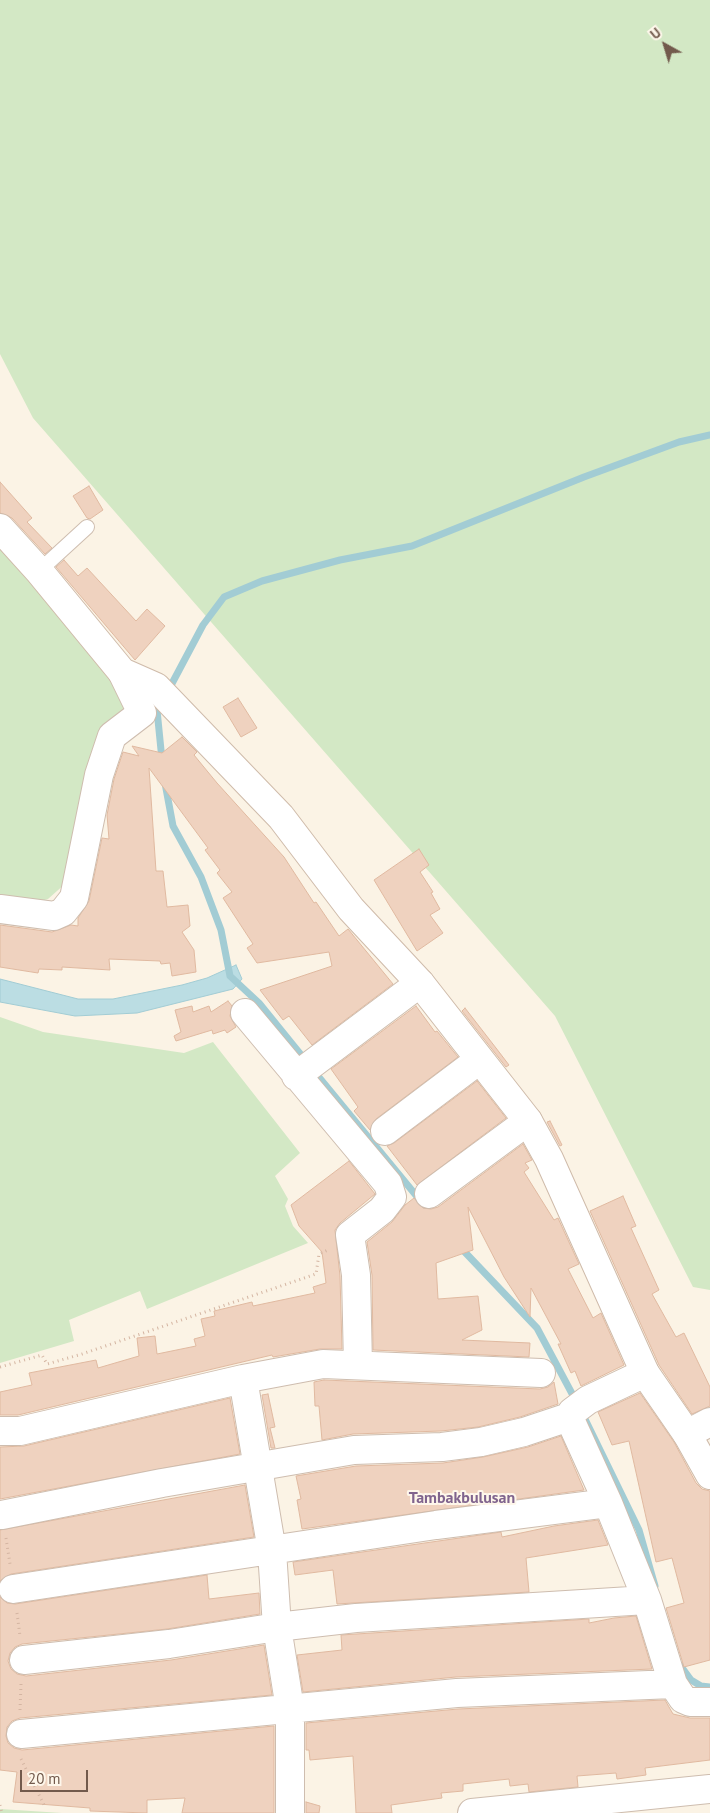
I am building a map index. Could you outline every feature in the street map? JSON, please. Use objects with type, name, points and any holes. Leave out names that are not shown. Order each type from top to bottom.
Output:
[{"type":"street","points":[[0,528],[39,571],[122,672],[142,713],[112,736],[98,775],[74,898],[63,912],[54,916],[0,909]]},
{"type":"street","points":[[122,672],[164,697],[281,817],[351,909],[420,984],[528,1121],[553,1168],[646,1373],[699,1428],[710,1475]]},
{"type":"street","points":[[308,1067],[420,984]]},
{"type":"street","points":[[245,1014],[308,1067],[388,1184],[392,1197],[382,1210],[350,1235],[349,1240],[356,1275],[358,1365]]},
{"type":"street","points":[[385,1131],[479,1060]]},
{"type":"street","points":[[429,1194],[528,1121]]},
{"type":"street","points":[[0,1431],[20,1431],[243,1379],[323,1364],[541,1373]]},
{"type":"street","points":[[2,1515],[354,1450],[442,1447],[480,1442],[524,1432],[576,1410],[646,1373]]},
{"type":"street","points":[[243,1379],[272,1551],[277,1627],[290,1709],[290,1813]]},
{"type":"street","points":[[576,1410],[608,1503],[647,1600],[673,1684],[683,1699],[690,1702],[710,1702]]},
{"type":"street","points":[[13,1589],[436,1525],[608,1503]]},
{"type":"street","points":[[24,1660],[169,1644],[277,1627],[356,1618],[470,1609],[647,1600]]},
{"type":"street","points":[[21,1734],[457,1693],[673,1684]]},
{"type":"street","points":[[472,1813],[710,1789]]},
{"type":"lane","points":[[39,571],[87,527]]},
{"type":"path","points":[[0,1367],[42,1355],[47,1364],[82,1354],[316,1274],[319,1254],[349,1240]]},
{"type":"path","points":[[2,1515],[13,1589]]},
{"type":"path","points":[[21,1734],[21,1762],[44,1805]]},
{"type":"path","points":[[0,1804],[2,1813]]},
{"type":"green space","points":[[0,0],[710,0],[710,1290],[693,1287],[555,1016],[33,418],[0,354]]},
{"type":"green space","points":[[0,541],[28,570],[132,709],[66,883],[48,899],[30,904],[0,899]]},
{"type":"green space","points":[[0,1017],[43,1032],[184,1053],[213,1042],[300,1153],[275,1176],[288,1199],[285,1206],[293,1226],[308,1243],[147,1309],[140,1291],[69,1320],[74,1341],[0,1363]]},
{"type":"green space","points":[[0,1809],[62,1813],[0,1813]]},
{"type":"water","points":[[236,965],[242,979],[233,989],[137,1013],[75,1016],[0,1002],[0,979],[78,999],[113,999],[182,985],[207,978]]},
{"type":"building","points":[[0,482],[32,518],[27,522],[52,548],[45,554],[12,518],[0,513]]},
{"type":"building","points":[[89,486],[103,510],[90,519],[87,518],[73,496]]},
{"type":"building","points":[[64,560],[78,576],[87,568],[136,621],[147,609],[165,626],[135,660],[56,567]]},
{"type":"building","points":[[238,698],[257,728],[241,737],[223,707]]},
{"type":"building","points":[[182,737],[197,752],[194,755],[217,783],[284,857],[314,903],[316,902],[339,936],[348,929],[393,984],[312,1045],[289,1016],[283,1020],[260,990],[332,966],[329,952],[257,963],[247,948],[253,944],[223,898],[232,892],[217,873],[220,870],[205,850],[208,848],[149,768],[156,871],[163,871],[167,907],[188,905],[190,926],[182,932],[194,950],[196,972],[172,976],[170,963],[161,964],[160,961],[109,959],[110,970],[62,967],[62,970],[39,969],[38,973],[0,967],[0,925],[52,932],[71,925],[78,926],[78,918],[89,901],[102,838],[109,839],[107,815],[114,779],[123,752],[139,756],[132,746],[162,753]]},
{"type":"building","points":[[419,849],[429,865],[420,872],[433,892],[431,893],[440,909],[430,915],[443,933],[417,951],[374,880]]},
{"type":"building","points":[[228,1001],[232,1006],[230,1016],[236,1027],[227,1033],[225,1030],[213,1034],[212,1030],[176,1041],[174,1036],[181,1032],[175,1010],[192,1006],[193,1012],[209,1006],[211,1012]]},
{"type":"building","points":[[416,1006],[435,1032],[437,1031],[458,1057],[376,1119],[370,1130],[354,1111],[358,1107],[331,1069]]},
{"type":"building","points":[[465,1008],[509,1065],[506,1067],[462,1011]]},
{"type":"building","points":[[477,1081],[506,1118],[417,1185],[387,1146],[394,1143]]},
{"type":"building","points":[[550,1121],[562,1145],[560,1146],[547,1122]]},
{"type":"building","points":[[523,1144],[532,1160],[525,1163],[529,1168],[524,1172],[554,1220],[558,1218],[579,1264],[568,1269],[593,1318],[601,1313],[624,1365],[581,1386],[575,1371],[571,1373],[558,1344],[561,1344],[531,1288],[530,1317],[504,1277],[468,1207],[473,1250],[436,1263],[438,1299],[478,1296],[482,1330],[462,1340],[530,1343],[529,1357],[373,1350],[372,1275],[367,1242],[392,1222],[405,1205],[414,1198],[423,1208],[431,1209],[438,1207]]},
{"type":"building","points":[[349,1161],[375,1194],[340,1223],[335,1230],[340,1276],[342,1349],[320,1349],[273,1357],[272,1355],[18,1415],[0,1415],[0,1392],[32,1385],[29,1373],[96,1360],[98,1368],[139,1356],[137,1338],[155,1336],[157,1354],[196,1346],[194,1339],[205,1336],[201,1319],[215,1316],[214,1311],[252,1302],[253,1306],[315,1293],[313,1287],[326,1283],[322,1252],[299,1226],[291,1205]]},
{"type":"building","points":[[623,1196],[636,1226],[631,1228],[659,1290],[652,1294],[676,1337],[684,1333],[710,1387],[710,1406],[692,1414],[659,1365],[590,1211]]},
{"type":"building","points":[[324,1380],[540,1389],[548,1387],[554,1382],[558,1404],[520,1417],[478,1427],[441,1431],[353,1434],[322,1440],[319,1406],[315,1406],[314,1382]]},
{"type":"building","points":[[640,1393],[674,1442],[696,1483],[702,1489],[710,1491],[710,1660],[684,1667],[666,1608],[684,1603],[672,1558],[656,1562],[629,1441],[612,1445],[598,1412]]},
{"type":"building","points":[[268,1394],[275,1427],[270,1428],[275,1448],[271,1448],[262,1395]]},
{"type":"building","points":[[230,1398],[240,1454],[0,1499],[0,1447],[24,1446]]},
{"type":"building","points":[[561,1436],[584,1490],[302,1529],[297,1500],[301,1499],[296,1476],[356,1466],[443,1463],[483,1457],[528,1447]]},
{"type":"building","points":[[245,1485],[254,1537],[11,1574],[0,1581],[0,1530]]},
{"type":"building","points":[[598,1520],[608,1545],[526,1558],[529,1592],[337,1604],[333,1570],[295,1575],[293,1562],[501,1532],[502,1537],[554,1526]]},
{"type":"building","points":[[207,1575],[209,1599],[259,1593],[260,1614],[167,1629],[22,1644],[15,1647],[10,1653],[8,1661],[11,1669],[17,1674],[26,1676],[171,1660],[264,1645],[272,1695],[20,1718],[12,1721],[7,1727],[6,1736],[8,1743],[14,1748],[22,1750],[274,1726],[274,1813],[182,1813],[185,1798],[147,1800],[147,1813],[90,1811],[90,1808],[13,1802],[17,1772],[0,1770],[0,1597],[7,1603],[15,1604]]},
{"type":"building","points":[[636,1616],[652,1669],[456,1677],[303,1692],[297,1655],[342,1650],[341,1635],[589,1619],[589,1623]]},
{"type":"building","points":[[665,1700],[673,1714],[690,1718],[710,1718],[710,1760],[645,1768],[646,1775],[617,1779],[616,1773],[577,1776],[578,1787],[529,1792],[528,1784],[510,1786],[509,1779],[463,1784],[463,1791],[441,1793],[442,1798],[391,1805],[392,1813],[356,1813],[353,1756],[310,1760],[309,1750],[306,1750],[306,1723],[458,1709]]},
{"type":"building","points":[[306,1802],[320,1806],[319,1813],[306,1813]]},
{"type":"waterway","points":[[168,691],[203,625],[224,597],[262,581],[340,560],[412,546],[584,477],[679,442],[710,435]]},
{"type":"waterway","points":[[161,703],[157,710],[162,760]]},
{"type":"waterway","points":[[165,783],[173,826],[201,877],[221,930],[230,976],[259,1003],[306,1061]]},
{"type":"waterway","points":[[313,1070],[433,1216]]},
{"type":"waterway","points":[[460,1247],[537,1328],[577,1403]]},
{"type":"waterway","points":[[583,1415],[639,1530],[655,1586]]},
{"type":"waterway","points":[[680,1665],[691,1680],[701,1686],[710,1687]]},
{"type":"district","name":"Tambakbulusan","points":[[462,1498]]}]
